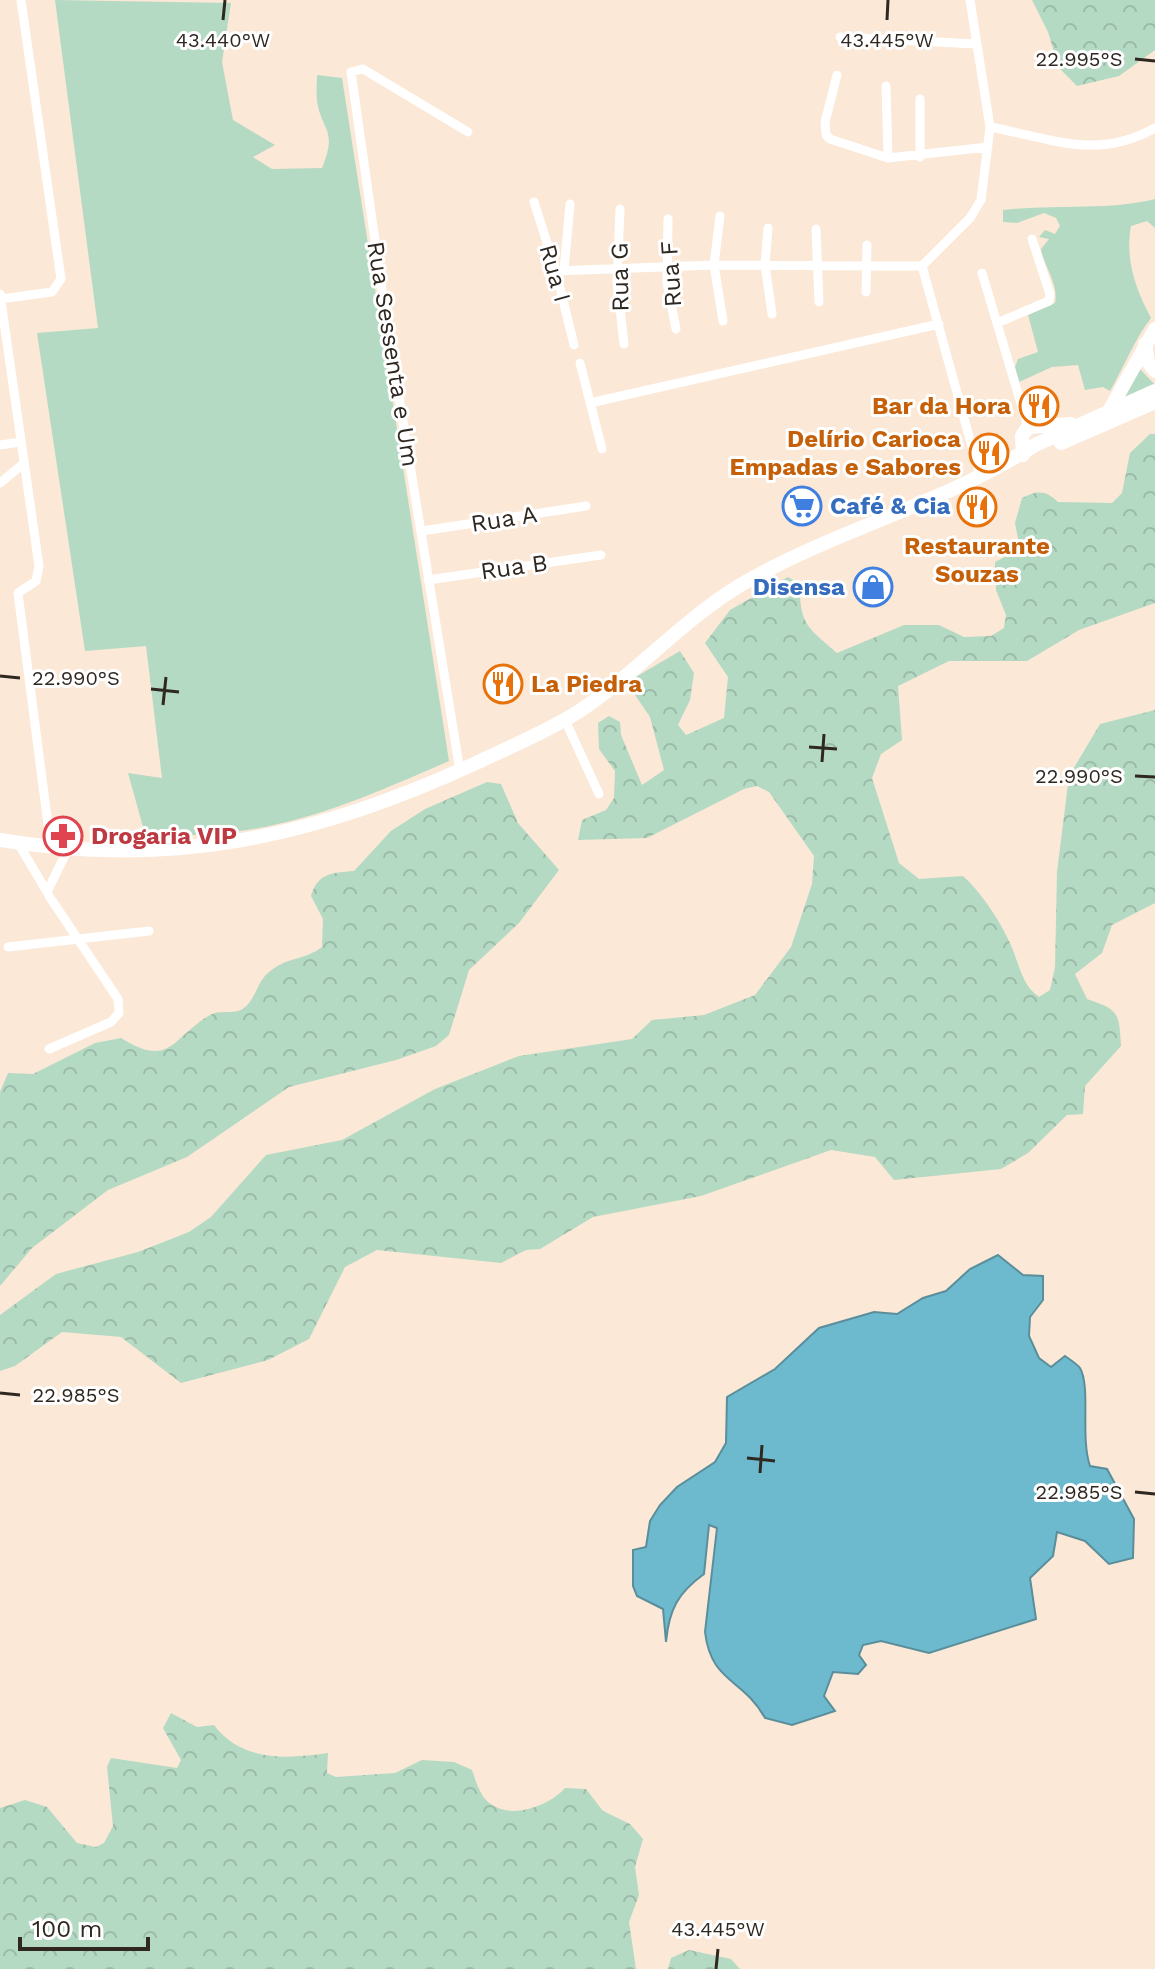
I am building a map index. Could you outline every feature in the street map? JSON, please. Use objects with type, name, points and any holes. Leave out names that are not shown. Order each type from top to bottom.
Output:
[{"type":"main road","points":[[1110,410],[1155,329]]},
{"type":"main road","points":[[1145,344],[1148,362],[1155,371]]},
{"type":"main road","points":[[1023,455],[1022,436],[1028,427],[1089,426],[1110,410],[1155,391]]},
{"type":"main road","points":[[0,840],[51,848],[145,851],[245,842],[337,818],[460,771],[565,720],[619,684],[729,591],[817,546],[980,476],[1023,455],[1035,445],[1155,402]]},
{"type":"street","points":[[21,0],[61,279],[52,292],[0,298],[39,566],[36,581],[18,593],[51,848]]},
{"type":"street","points":[[570,204],[560,270],[714,265],[922,266],[970,218],[981,200],[990,127],[970,0]]},
{"type":"street","points":[[840,37],[976,44]]},
{"type":"street","name":"Rua Sessenta e Um","points":[[460,771],[385,311],[351,72],[363,69],[468,132]]},
{"type":"street","points":[[837,75],[825,122],[826,135],[888,158],[920,157],[988,147]]},
{"type":"street","points":[[886,86],[888,158]]},
{"type":"street","points":[[920,99],[920,157]]},
{"type":"street","points":[[990,127],[1087,147],[1126,140],[1155,128]]},
{"type":"street","name":"Rua I","points":[[534,202],[560,270],[574,345]]},
{"type":"street","name":"Rua G","points":[[620,209],[617,267],[624,344]]},
{"type":"street","points":[[720,216],[714,265],[723,321]]},
{"type":"street","name":"Rua F","points":[[668,219],[667,266],[676,329]]},
{"type":"street","points":[[768,228],[765,265],[772,314]]},
{"type":"street","points":[[816,229],[815,265],[819,302]]},
{"type":"street","points":[[997,323],[1046,303],[1050,298],[1032,239]]},
{"type":"street","points":[[866,292],[867,245]]},
{"type":"street","points":[[922,266],[980,476]]},
{"type":"street","points":[[982,273],[1028,427]]},
{"type":"street","points":[[590,403],[939,324]]},
{"type":"street","points":[[580,363],[602,449]]},
{"type":"street","points":[[0,445],[20,442]]},
{"type":"street","points":[[0,483],[23,464]]},
{"type":"street","name":"Rua A","points":[[422,531],[586,506]]},
{"type":"street","name":"Rua B","points":[[428,580],[601,555]]},
{"type":"street","points":[[565,720],[599,794]]},
{"type":"street","points":[[18,843],[47,892],[68,849]]},
{"type":"street","points":[[49,896],[118,999],[119,1013],[111,1022],[49,1049]]},
{"type":"street","points":[[8,947],[149,931]]},
{"type":"green space","points":[[55,0],[231,3],[222,62],[233,120],[275,145],[253,157],[272,169],[322,168],[329,138],[317,101],[317,75],[342,78],[449,761],[337,807],[265,827],[228,833],[145,834],[128,773],[162,778],[146,646],[85,651],[37,333],[98,328]]},
{"type":"green space","points":[[1032,0],[1155,0],[1155,50],[1119,76],[1077,86],[1059,68],[1048,32]]},
{"type":"green space","points":[[1155,199],[1155,228],[1147,221],[1131,226],[1129,238],[1133,273],[1151,318],[1110,391],[1103,387],[1085,390],[1078,365],[1052,367],[1019,382],[1015,367],[1018,359],[1038,352],[1028,315],[1055,303],[1056,296],[1041,249],[1049,239],[1039,237],[1045,230],[1055,234],[1060,226],[1056,218],[1044,213],[1017,223],[1003,222],[1003,210],[1117,205]]},
{"type":"green space","points":[[1139,368],[1155,385],[1116,405]]},
{"type":"green space","points":[[1150,434],[1155,434],[1155,603],[1079,630],[1027,661],[949,661],[898,686],[902,740],[881,754],[872,778],[899,863],[919,879],[963,876],[995,916],[1010,943],[1024,980],[1039,997],[1050,990],[1055,967],[1057,872],[1069,776],[1100,724],[1155,710],[1155,903],[1112,925],[1102,953],[1075,974],[1087,999],[1106,1006],[1115,1014],[1121,1046],[1085,1086],[1083,1114],[1067,1115],[1028,1153],[1001,1169],[894,1180],[875,1157],[831,1150],[701,1196],[593,1217],[540,1249],[526,1250],[501,1263],[377,1250],[345,1267],[309,1339],[268,1360],[181,1383],[121,1337],[62,1332],[15,1366],[0,1371],[0,1315],[56,1274],[138,1252],[189,1232],[211,1217],[266,1155],[342,1140],[435,1089],[519,1056],[632,1039],[652,1020],[704,1015],[755,995],[791,947],[812,884],[814,856],[769,792],[757,786],[744,789],[647,838],[578,840],[582,820],[606,810],[614,798],[615,771],[599,749],[598,723],[609,716],[620,722],[621,735],[642,785],[664,770],[650,717],[633,692],[634,678],[680,651],[694,673],[690,700],[678,725],[686,735],[724,718],[728,677],[705,643],[730,610],[788,577],[800,585],[801,609],[808,625],[837,653],[904,625],[939,625],[964,637],[991,636],[1004,628],[1006,615],[996,590],[995,562],[1020,549],[1015,523],[1022,498],[1041,492],[1058,502],[1112,503],[1122,493],[1130,453]]},
{"type":"green space","points":[[487,782],[501,784],[518,823],[559,870],[519,923],[469,970],[449,1035],[436,1046],[396,1060],[289,1087],[187,1157],[108,1190],[32,1248],[0,1286],[0,1092],[8,1073],[33,1074],[95,1043],[121,1038],[151,1051],[161,1050],[170,1047],[210,1015],[245,1008],[268,973],[285,962],[322,947],[323,919],[311,896],[317,883],[332,874],[354,871],[391,831],[425,809]]},
{"type":"green space","points":[[171,1713],[197,1727],[214,1725],[225,1737],[252,1752],[281,1757],[328,1753],[327,1773],[336,1777],[395,1773],[422,1760],[454,1762],[472,1770],[487,1801],[504,1810],[533,1808],[565,1788],[586,1789],[603,1811],[630,1824],[643,1839],[635,1867],[639,1895],[629,1922],[636,1969],[0,1969],[0,1808],[25,1800],[47,1807],[77,1843],[96,1847],[104,1843],[113,1826],[107,1767],[111,1758],[177,1768],[181,1760],[163,1728]]},
{"type":"green space","points":[[689,1950],[731,1959],[740,1969],[668,1969],[671,1958]]},
{"type":"water","points":[[998,1255],[1023,1275],[1043,1276],[1043,1300],[1030,1317],[1029,1336],[1039,1358],[1051,1367],[1065,1356],[1080,1368],[1085,1387],[1086,1441],[1090,1466],[1107,1469],[1134,1519],[1133,1558],[1109,1564],[1085,1541],[1057,1532],[1053,1556],[1030,1578],[1036,1619],[929,1653],[881,1641],[863,1645],[859,1655],[866,1665],[858,1674],[833,1672],[824,1696],[835,1711],[792,1725],[765,1718],[747,1695],[721,1671],[708,1649],[705,1632],[717,1528],[709,1525],[704,1574],[676,1603],[666,1642],[663,1609],[637,1596],[633,1586],[633,1550],[646,1547],[650,1521],[660,1505],[677,1487],[715,1462],[726,1443],[727,1397],[775,1369],[819,1328],[874,1312],[897,1314],[923,1298],[946,1291],[970,1269]]},
{"type":"place","name":"Bar da Hora","points":[[1039,406]]},
{"type":"place","name":"Delírio Carioca Empadas e Sabores","points":[[989,453]]},
{"type":"place","name":"Café & Cia","points":[[802,506]]},
{"type":"place","name":"Restaurante Souzas","points":[[977,507]]},
{"type":"place","name":"Disensa","points":[[873,587]]},
{"type":"place","name":"La Piedra","points":[[503,684]]},
{"type":"place","name":"Drogaria VIP","points":[[63,836]]}]
